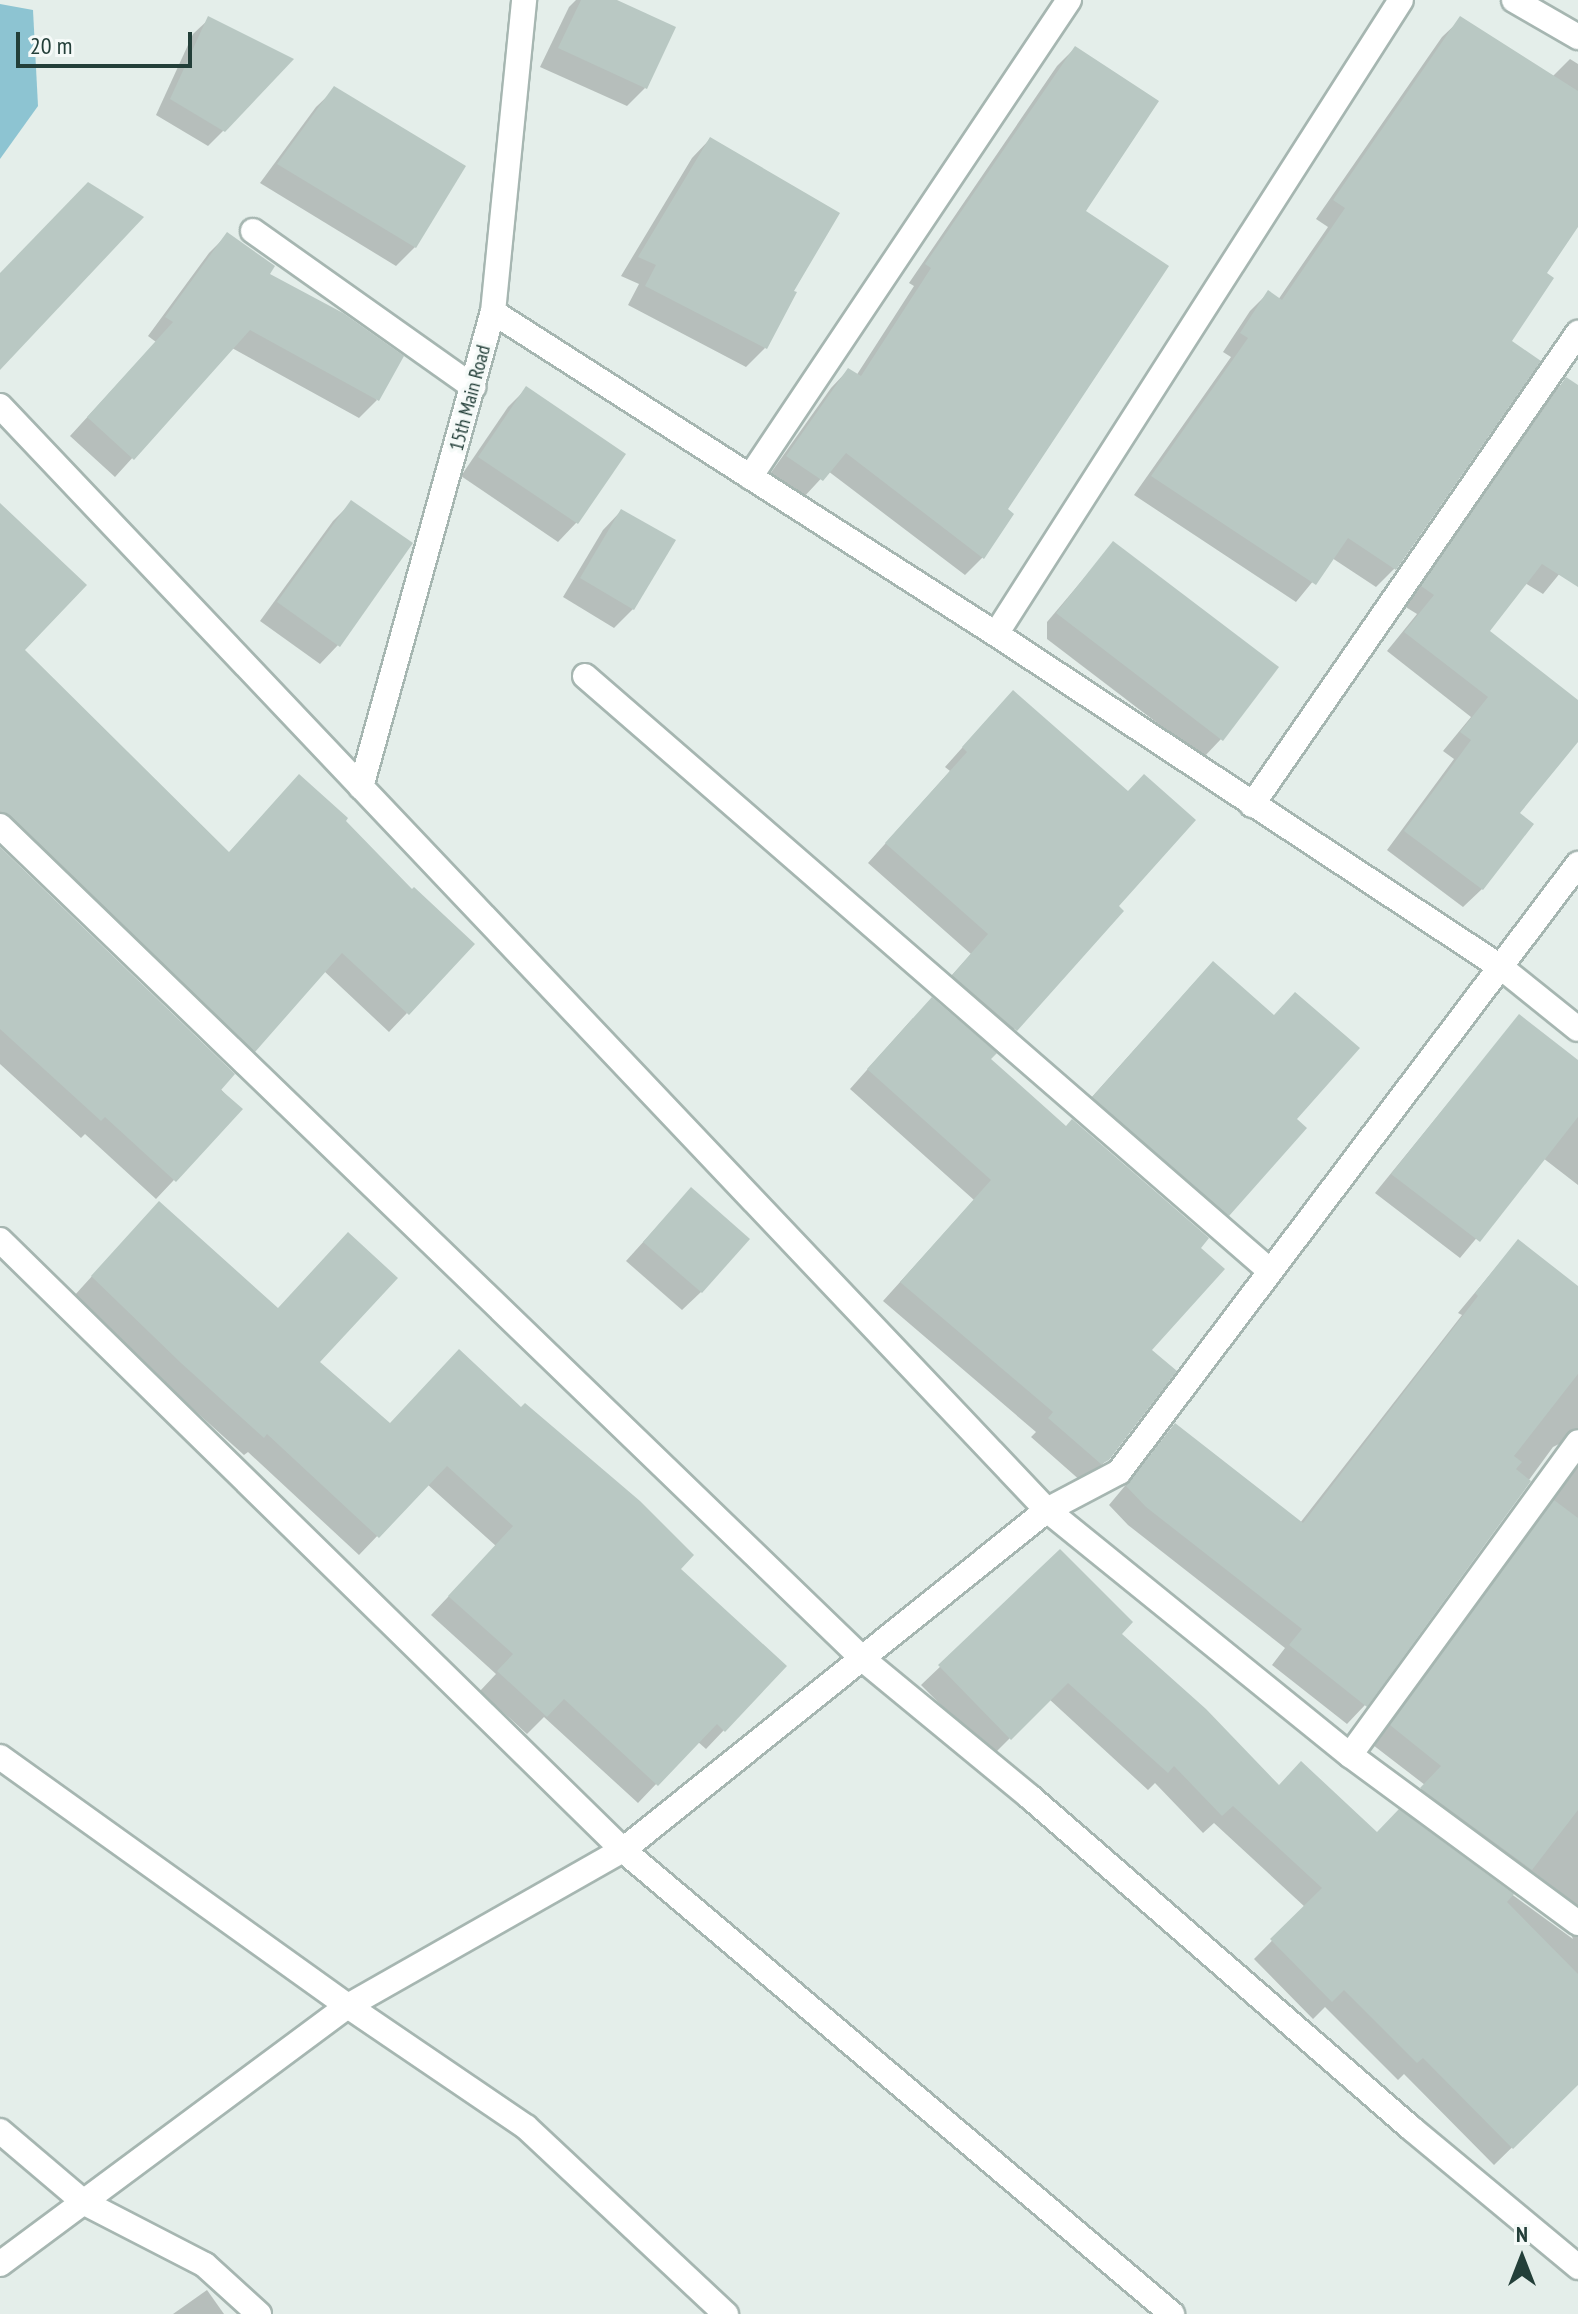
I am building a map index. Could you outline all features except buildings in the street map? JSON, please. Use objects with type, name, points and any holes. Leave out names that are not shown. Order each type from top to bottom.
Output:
[{"type":"street","name":"15th Main Road","points":[[361,787],[493,312],[524,0]]},
{"type":"street","points":[[750,477],[1069,0]]},
{"type":"street","points":[[996,634],[1401,0]]},
{"type":"street","points":[[1514,0],[1578,37]]},
{"type":"street","points":[[253,231],[473,387]]},
{"type":"street","points":[[493,312],[996,634],[1502,968],[1578,1029]]},
{"type":"street","points":[[1252,805],[1578,333]]},
{"type":"street","points":[[0,406],[1047,1510],[1350,1755],[1573,1909]]},
{"type":"street","points":[[585,676],[1269,1270]]},
{"type":"street","points":[[0,826],[864,1660],[1030,1797],[1412,2129],[1578,2267]]},
{"type":"street","points":[[0,2264],[348,2006],[623,1850],[864,1660],[1047,1510],[1119,1472],[1578,864]]},
{"type":"street","points":[[0,1240],[623,1850],[1172,2314]]},
{"type":"street","points":[[1350,1755],[1578,1442]]},
{"type":"street","points":[[0,1757],[348,2006],[526,2127],[726,2314]]},
{"type":"street","points":[[0,2131],[85,2203],[205,2265],[259,2314]]},
{"type":"water","points":[[0,4],[33,10],[38,106],[0,159]]}]
